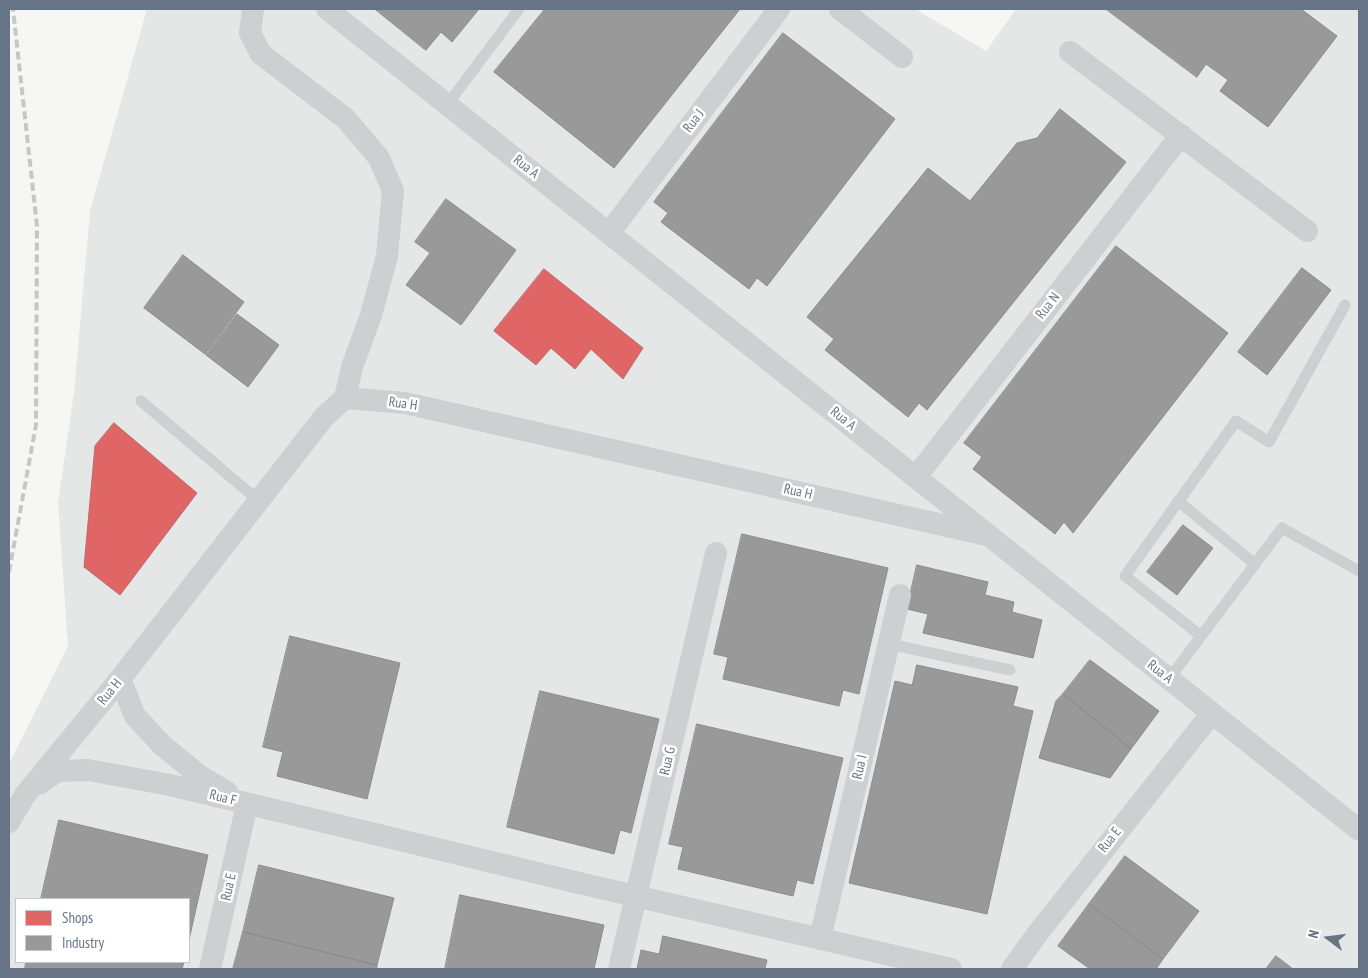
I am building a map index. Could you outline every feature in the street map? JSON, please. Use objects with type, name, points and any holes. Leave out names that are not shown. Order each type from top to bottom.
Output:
[{"type":"street","points":[[253,9],[250,33],[261,54],[346,119],[379,158],[393,191],[387,256],[371,316],[352,366],[345,398]]},
{"type":"street","name":"Rua A","points":[[327,9],[1169,679],[1358,826]]},
{"type":"street","name":"Rua J","points":[[609,233],[779,9]]},
{"type":"street","points":[[840,9],[902,57]]},
{"type":"street","points":[[1070,52],[1307,231]]},
{"type":"street","name":"Rua N","points":[[916,477],[1181,136]]},
{"type":"street","name":"Rua H","points":[[9,822],[25,795],[120,679],[324,417],[345,398],[406,403],[988,535]]},
{"type":"street","name":"Rua G","points":[[620,969],[716,553]]},
{"type":"street","name":"Rua I","points":[[820,939],[900,595]]},
{"type":"street","name":"Rua F","points":[[120,679],[135,716],[162,745],[200,776],[247,804]]},
{"type":"street","name":"Rua E","points":[[1008,969],[1212,712]]},
{"type":"street","name":"Rua F","points":[[25,795],[58,771],[88,770],[170,785],[247,804]]},
{"type":"street","points":[[247,804],[636,897],[951,969]]},
{"type":"street","name":"Rua E","points":[[210,969],[247,804]]},
{"type":"lane","points":[[447,105],[519,9]]},
{"type":"lane","points":[[1201,636],[1125,576],[1236,421],[1269,442],[1345,305]]},
{"type":"lane","points":[[141,401],[259,501]]},
{"type":"lane","points":[[1178,501],[1255,564]]},
{"type":"lane","points":[[1169,679],[1282,528],[1359,571]]},
{"type":"lane","points":[[889,644],[1010,670]]},
{"type":"shaded area","points":[[147,9],[915,9],[986,51],[1016,9],[1359,9],[1359,969],[9,969],[9,764],[68,646],[58,502],[74,393],[90,211]]},
{"type":"building: Shops","points":[[544,269],[643,348],[623,379],[591,349],[575,369],[551,348],[536,365],[494,331]]},
{"type":"building: Shops","points":[[114,423],[197,493],[120,595],[84,567],[95,446]]},
{"type":"building: Industry","points":[[375,9],[479,9],[452,42],[441,32],[426,50]]},
{"type":"building: Industry","points":[[545,9],[740,9],[614,168],[494,72]]},
{"type":"building: Industry","points":[[1106,9],[1301,9],[1337,36],[1268,127],[1220,91],[1228,80],[1206,64],[1197,77]]},
{"type":"building: Industry","points":[[783,33],[895,119],[767,286],[757,278],[749,289],[661,222],[668,213],[654,202]]},
{"type":"building: Industry","points":[[1060,109],[1126,162],[927,410],[919,403],[908,417],[825,350],[834,339],[807,317],[928,168],[970,201],[1017,143],[1037,138]]},
{"type":"building: Industry","points":[[446,199],[516,250],[461,325],[406,285],[430,253],[415,242]]},
{"type":"building: Industry","points":[[1116,246],[1228,333],[1073,533],[1064,522],[1055,534],[973,469],[982,457],[964,443]]},
{"type":"building: Industry","points":[[183,255],[244,302],[205,354],[144,308]]},
{"type":"building: Industry","points":[[1302,268],[1331,290],[1267,375],[1238,352]]},
{"type":"building: Industry","points":[[237,314],[279,345],[248,387],[206,355]]},
{"type":"building: Industry","points":[[1183,525],[1213,548],[1177,595],[1147,572]]},
{"type":"building: Industry","points":[[742,534],[888,568],[859,694],[843,690],[839,706],[723,679],[728,657],[714,654]]},
{"type":"building: Industry","points":[[917,565],[988,582],[985,595],[1014,602],[1012,612],[1042,620],[1033,658],[923,633],[928,614],[907,609]]},
{"type":"building: Industry","points":[[290,636],[400,663],[367,799],[277,776],[283,752],[263,747]]},
{"type":"building: Industry","points":[[1090,660],[1159,711],[1131,749],[1063,694]]},
{"type":"building: Industry","points":[[917,665],[1018,687],[1013,706],[1033,711],[987,914],[849,883],[895,681],[912,685]]},
{"type":"building: Industry","points":[[540,691],[659,719],[631,833],[620,830],[614,854],[507,827]]},
{"type":"building: Industry","points":[[1063,694],[1131,749],[1110,778],[1039,758],[1056,701]]},
{"type":"building: Industry","points":[[697,724],[843,758],[813,884],[797,880],[793,896],[678,869],[683,847],[669,844]]},
{"type":"building: Industry","points":[[59,820],[208,855],[190,936],[190,898],[41,898]]},
{"type":"building: Industry","points":[[1125,856],[1199,911],[1163,959],[1089,904]]},
{"type":"building: Industry","points":[[259,865],[394,898],[377,965],[243,932]]},
{"type":"building: Industry","points":[[460,895],[604,925],[594,969],[445,969]]},
{"type":"building: Industry","points":[[1089,904],[1163,959],[1156,969],[1090,969],[1058,946]]},
{"type":"building: Industry","points":[[243,932],[377,965],[377,969],[233,969]]},
{"type":"building: Industry","points":[[663,936],[767,960],[765,969],[637,969],[641,950],[659,954]]},
{"type":"building: Industry","points":[[1276,956],[1293,969],[1266,969]]},
{"type":"building: Industry","points":[[26,963],[184,963],[182,969],[25,969]]},
{"type":"railway","points":[[9,572],[36,425],[37,226],[13,9]]}]
